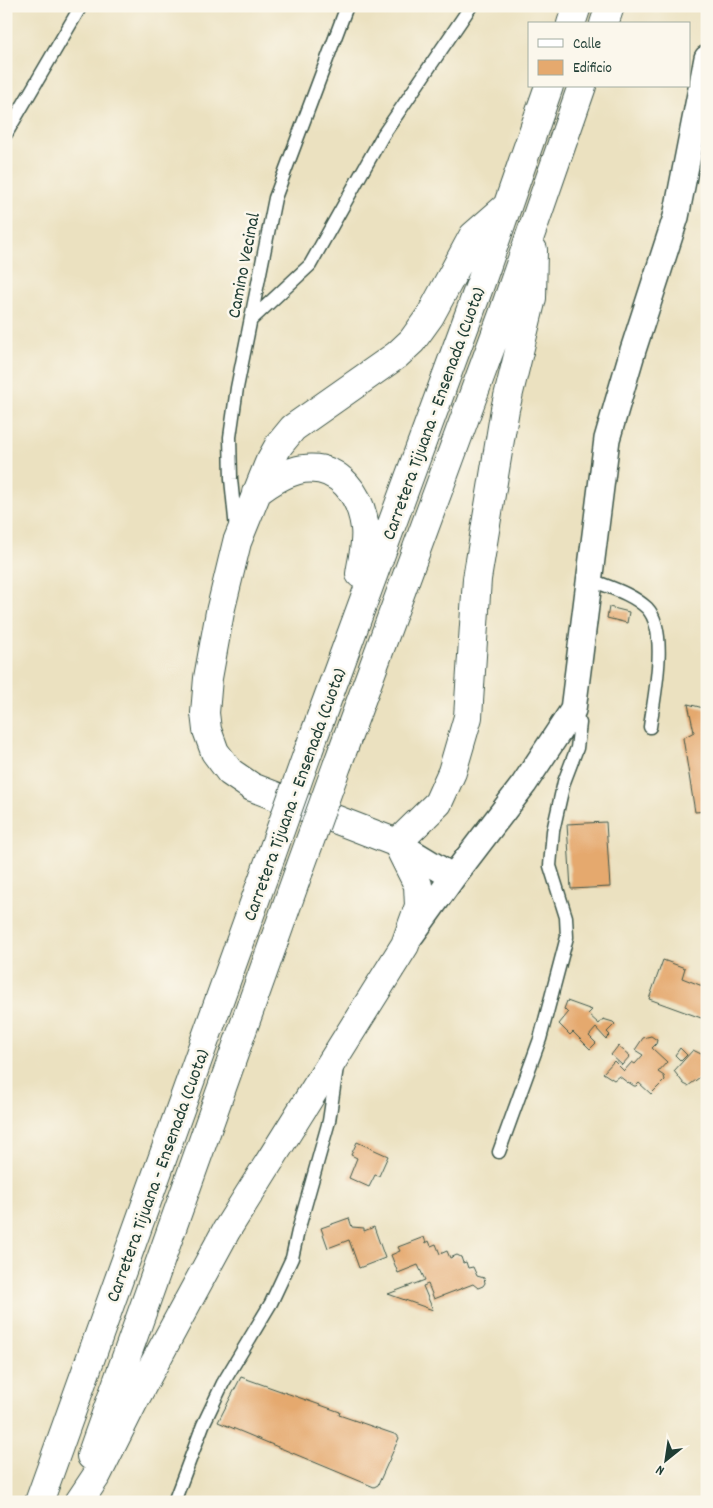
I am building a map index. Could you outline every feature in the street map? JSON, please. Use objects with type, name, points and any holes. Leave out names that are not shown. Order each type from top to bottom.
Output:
[{"type":"highway","points":[[572,22],[577,6]]},
{"type":"highway","points":[[605,22],[610,6]]},
{"type":"highway","name":"Carretera Tijuana - Ensenada (Cuota)","points":[[39,1502],[356,618],[481,282],[505,208],[548,88]]},
{"type":"highway","name":"Carretera Tijuana - Ensenada (Cuota)","points":[[74,1502],[338,763],[503,314],[581,88]]},
{"type":"highway","points":[[79,1502],[97,1475],[134,1401],[226,1231],[405,945],[419,906],[418,885],[397,843],[252,787],[230,772],[215,752],[207,730],[205,713],[208,678],[220,612],[237,542],[269,463],[279,445],[292,428],[397,355],[412,341],[430,316],[473,236],[505,208]]},
{"type":"highway","points":[[397,843],[438,803],[452,772],[468,717],[477,579],[505,409],[532,298],[533,225]]},
{"type":"highway","points":[[256,493],[287,473],[303,469],[313,469],[329,473],[351,488],[362,512],[366,535],[356,618]]},
{"type":"street","points":[[405,945],[453,877],[524,784],[573,710],[607,439],[633,350],[676,217],[707,58]]},
{"type":"street","points":[[397,843],[453,877]]},
{"type":"lane","points":[[6,134],[81,6]]},
{"type":"lane","name":"Camino Vecinal","points":[[237,542],[231,479],[230,437],[237,388],[275,198],[347,6]]},
{"type":"lane","points":[[250,320],[310,265],[383,135],[471,6]]},
{"type":"lane","points":[[589,579],[628,594],[647,608],[656,623],[660,645],[650,727]]},
{"type":"lane","points":[[499,1152],[540,1039],[567,937],[566,917],[550,866],[553,831],[564,782],[577,748],[580,723],[573,710]]},
{"type":"lane","points":[[174,1502],[203,1425],[223,1383],[271,1303],[292,1258],[329,1122],[340,1050]]},
{"type":"building","points":[[609,607],[629,612],[627,623],[607,618]]},
{"type":"building","points":[[688,704],[707,709],[707,811],[695,812],[683,738],[694,732]]},
{"type":"building","points":[[606,822],[610,887],[571,889],[567,824]]},
{"type":"building","points":[[663,960],[685,968],[682,978],[705,987],[707,982],[707,1014],[704,1019],[649,999]]},
{"type":"building","points":[[567,1001],[592,1010],[588,1014],[599,1024],[603,1019],[613,1022],[615,1024],[607,1032],[610,1035],[606,1039],[596,1028],[589,1036],[596,1043],[590,1049],[573,1032],[570,1035],[559,1024],[568,1013],[564,1009]]},
{"type":"building","points":[[651,1036],[657,1040],[652,1048],[667,1062],[658,1072],[664,1076],[665,1080],[651,1094],[639,1083],[634,1086],[619,1076],[614,1080],[603,1073],[614,1061],[624,1071],[632,1062],[635,1064],[643,1055],[635,1050],[643,1038]]},
{"type":"building","points":[[618,1046],[630,1056],[622,1065],[611,1055]]},
{"type":"building","points":[[680,1048],[687,1055],[681,1061],[675,1055]]},
{"type":"building","points":[[693,1050],[703,1055],[706,1063],[705,1071],[703,1075],[688,1086],[684,1084],[674,1071]]},
{"type":"building","points":[[357,1142],[388,1156],[379,1176],[375,1175],[369,1187],[349,1178],[357,1158],[351,1155]]},
{"type":"building","points":[[349,1218],[352,1227],[364,1228],[364,1231],[374,1227],[385,1258],[359,1268],[349,1240],[328,1248],[321,1228]]},
{"type":"building","points":[[424,1237],[426,1243],[429,1241],[431,1246],[436,1244],[440,1254],[447,1251],[450,1258],[457,1255],[461,1257],[463,1263],[466,1262],[468,1268],[473,1267],[477,1276],[484,1278],[485,1283],[483,1286],[478,1288],[473,1284],[434,1299],[428,1284],[423,1286],[433,1310],[388,1294],[425,1280],[418,1265],[398,1273],[391,1255],[400,1251],[398,1247]]},
{"type":"building","points":[[241,1377],[340,1412],[339,1415],[397,1435],[399,1438],[378,1485],[374,1487],[218,1422]]}]
